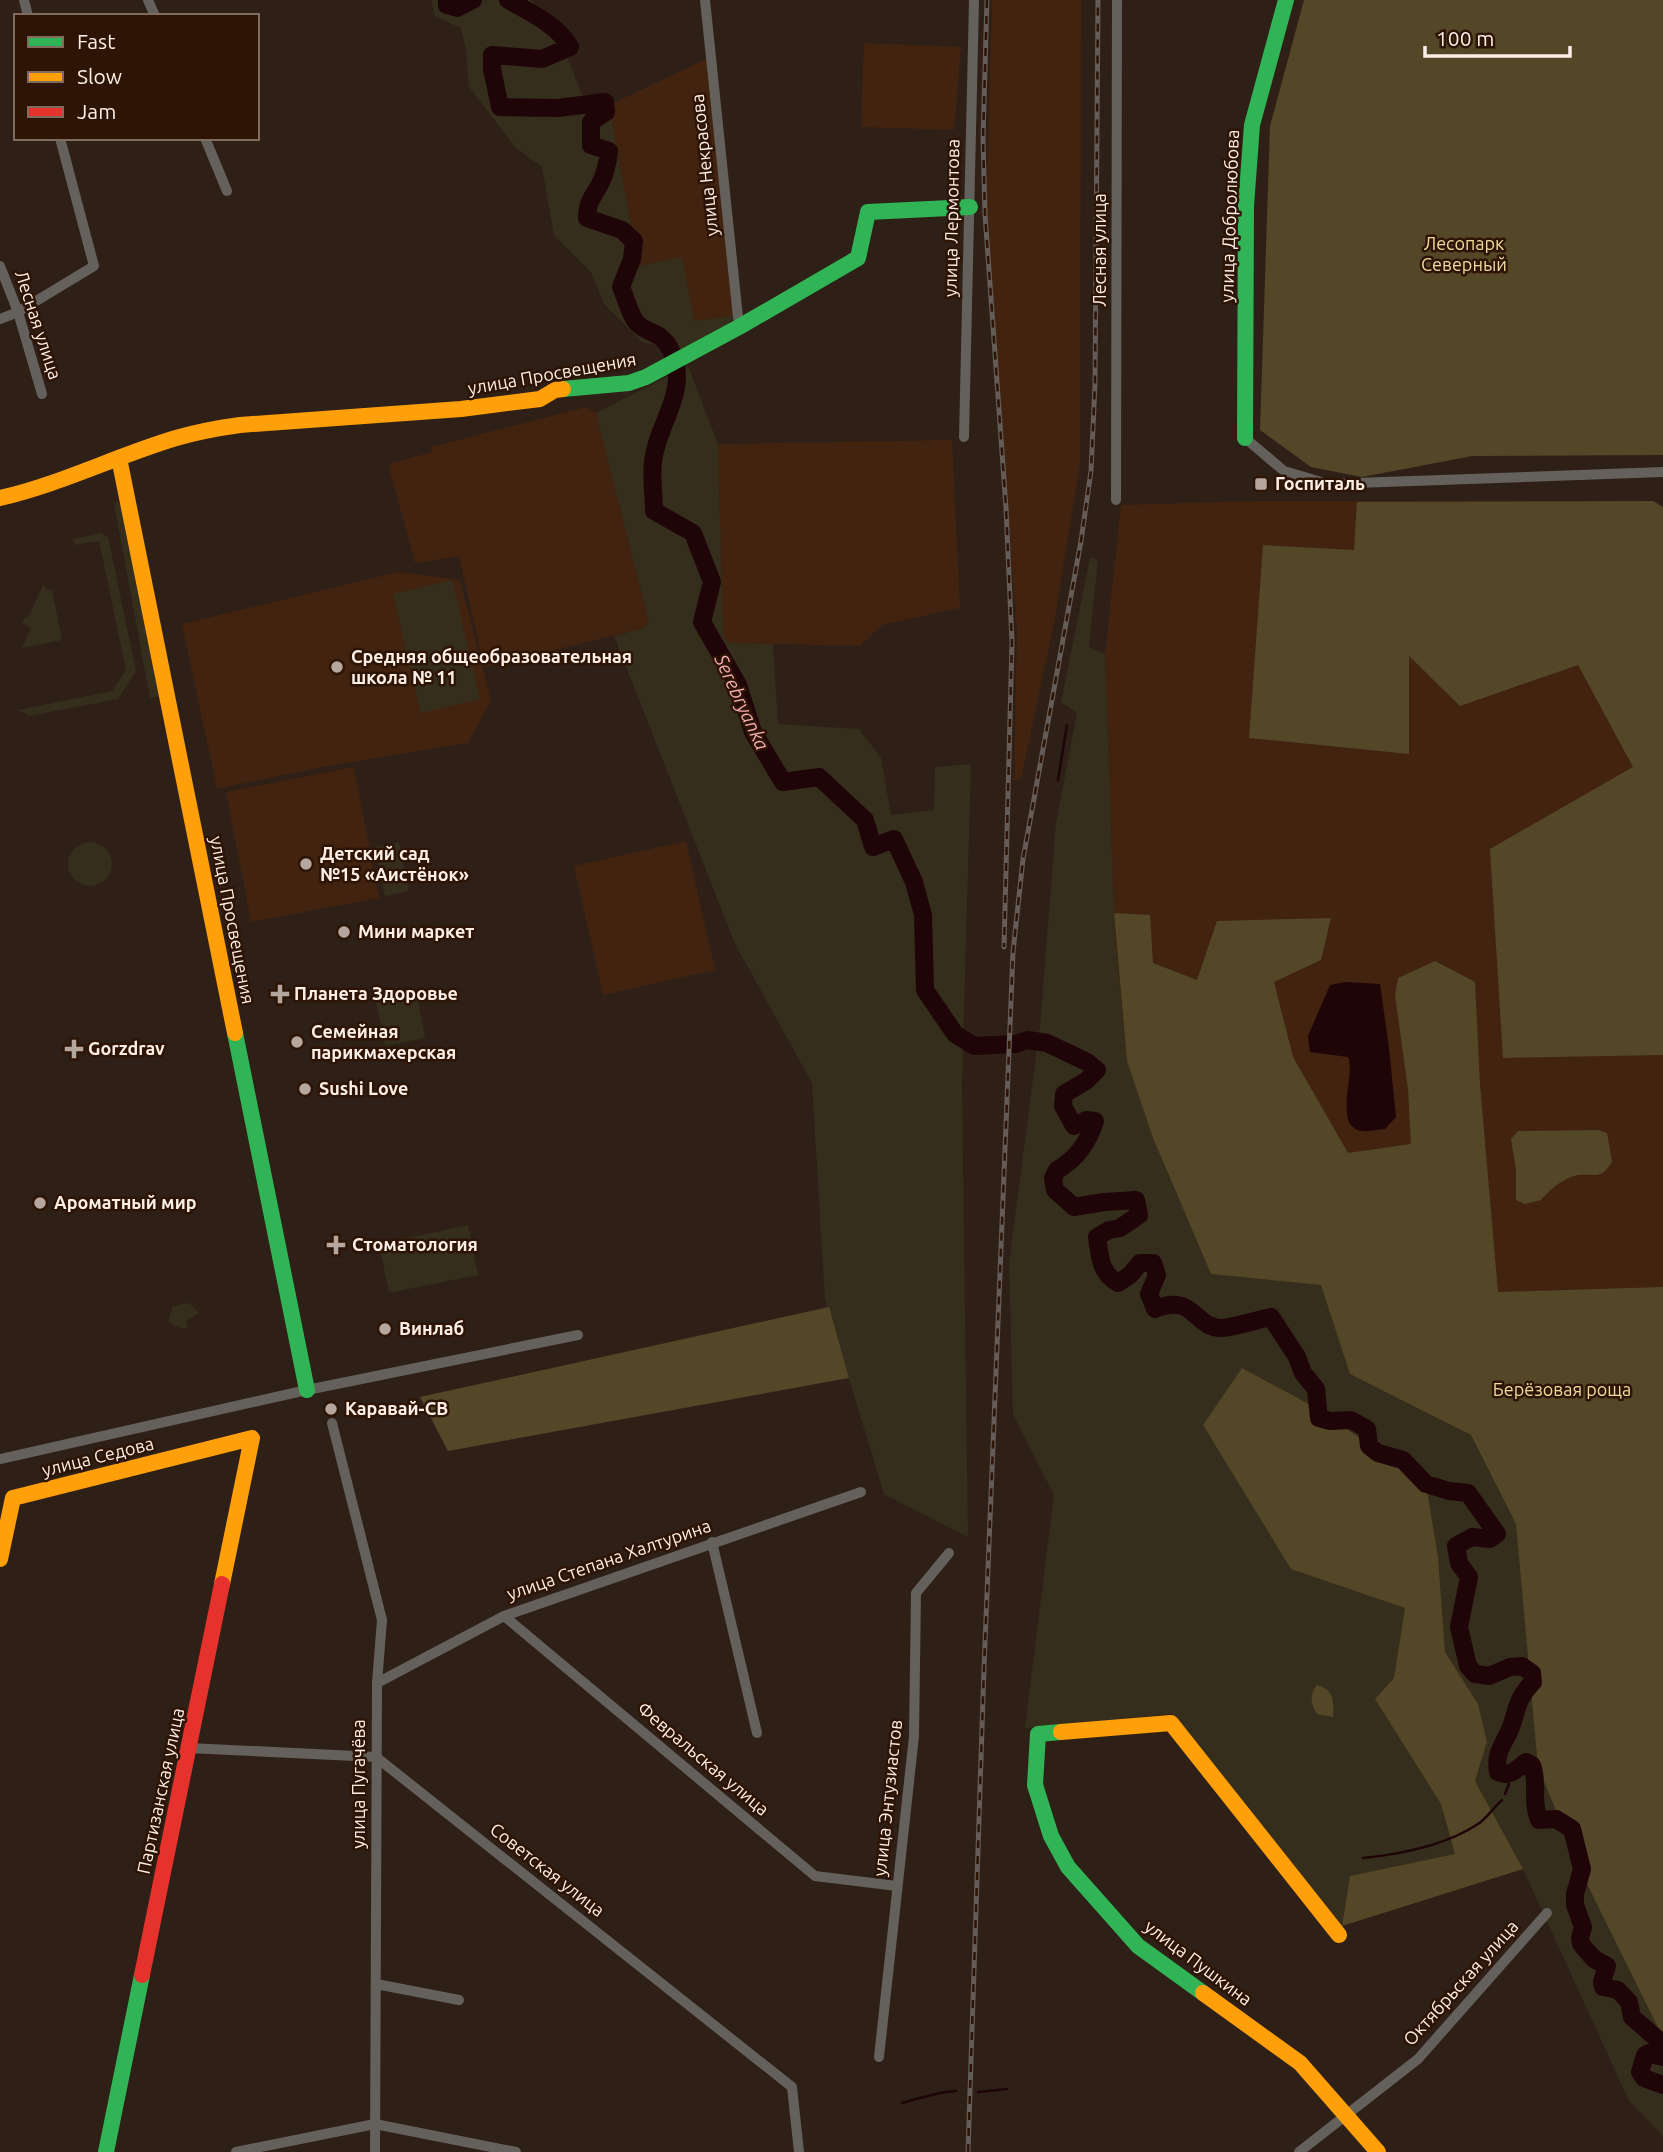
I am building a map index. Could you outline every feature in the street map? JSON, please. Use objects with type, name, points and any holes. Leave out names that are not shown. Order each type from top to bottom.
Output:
[{"type":"street","name":"улица Некрасова","points":[[705,0],[739,327]]},
{"type":"street","name":"улица Лермонтова","points":[[964,437],[974,0]]},
{"type":"street","name":"Лесная улица","points":[[1116,0],[1116,500]]},
{"type":"street","name":"улица Добролюбова","points":[[1245,438],[1246,206],[1252,125],[1286,0]]},
{"type":"street","points":[[0,319],[18,312],[94,266],[61,140]]},
{"type":"street","points":[[206,140],[227,191]]},
{"type":"street","name":"улица Просвещения","points":[[0,498],[31,492],[119,458],[204,430],[240,425],[461,410],[540,399],[555,390],[628,383],[683,358],[858,258],[868,212],[970,206]]},
{"type":"street","name":"Лесная улица","points":[[0,266],[18,312],[43,394]]},
{"type":"street","points":[[1245,438],[1284,471],[1328,484],[1663,472]]},
{"type":"street","name":"улица Просвещения","points":[[119,458],[307,1390]]},
{"type":"street","points":[[0,1459],[307,1390],[578,1335]]},
{"type":"street","name":"улица Пугачёва","points":[[332,1423],[382,1620],[377,1683],[376,1757],[375,2152]]},
{"type":"street","name":"улица Седова","points":[[0,1559],[13,1498],[252,1438]]},
{"type":"street","name":"Партизанская улица","points":[[106,2152],[252,1438]]},
{"type":"street","name":"улица Степана Халтурина","points":[[377,1683],[504,1616],[861,1492]]},
{"type":"street","points":[[712,1542],[757,1734]]},
{"type":"street","name":"улица Энтузиастов","points":[[878,2057],[914,1736],[916,1593],[949,1553]]},
{"type":"street","name":"Февральская улица","points":[[504,1616],[815,1876],[897,1886]]},
{"type":"street","name":"улица Пушкина","points":[[1339,1936],[1171,1723],[1038,1734],[1035,1785],[1051,1836],[1068,1867],[1138,1946],[1300,2063],[1378,2152]]},
{"type":"street","points":[[189,1748],[376,1757]]},
{"type":"street","name":"Советская улица","points":[[376,1757],[792,2087],[799,2152]]},
{"type":"street","name":"Октябрьская улица","points":[[1299,2152],[1418,2059],[1546,1913]]},
{"type":"street","points":[[376,1984],[459,2000]]},
{"type":"street","points":[[236,2152],[375,2124],[516,2152]]},
{"type":"shaded area","points":[[431,0],[531,0],[558,34],[583,97],[609,105],[638,266],[682,257],[694,321],[735,316],[723,329],[680,350],[642,342],[604,304],[591,272],[554,235],[542,167],[515,147],[469,87],[466,49],[461,28],[435,16]]},
{"type":"shaded area","points":[[992,0],[1081,0],[1080,464],[1054,623],[1021,779],[1014,781],[1017,630],[986,206]]},
{"type":"shaded area","points":[[864,43],[961,47],[954,130],[861,127]]},
{"type":"shaded area","points":[[706,59],[735,316],[694,321],[638,266],[609,105]]},
{"type":"shaded area","points":[[688,366],[718,444],[723,636],[729,643],[773,644],[778,724],[859,729],[881,758],[891,815],[934,810],[935,767],[971,764],[962,1084],[968,1537],[884,1494],[825,1300],[812,1083],[735,944],[614,636],[644,628],[649,622],[596,413]]},
{"type":"shaded area","points":[[586,407],[596,413],[649,622],[644,628],[484,667],[459,556],[415,563],[388,464],[432,452],[431,447]]},
{"type":"shaded area","points":[[952,440],[960,608],[882,625],[860,646],[728,643],[723,636],[718,444]]},
{"type":"shaded area","points":[[1255,501],[1653,501],[1663,507],[1663,1633],[1523,1869],[1342,1926],[1172,1714],[1025,1728],[1054,1495],[1115,939],[1105,654],[1121,505]]},
{"type":"shaded area","points":[[124,502],[161,696],[150,698],[114,503]]},
{"type":"shaded area","points":[[101,533],[108,537],[136,671],[118,699],[29,716],[18,710],[112,691],[126,670],[99,541],[75,545],[73,539]]},
{"type":"shaded area","points":[[1090,558],[1098,559],[1089,647],[1105,654],[1115,939],[1127,1061],[1153,1138],[1211,1274],[1322,1285],[1350,1374],[1471,1435],[1516,1524],[1585,1880],[1663,2038],[1663,2136],[1629,2101],[1523,1869],[1475,1781],[1487,1742],[1478,1704],[1445,1652],[1438,1557],[1426,1484],[1318,1409],[1242,1368],[1291,1569],[1405,1608],[1394,1678],[1375,1699],[1441,1804],[1455,1854],[1350,1876],[1342,1926],[1172,1714],[1025,1728],[1054,1495],[1013,1415],[1009,1263],[1040,1026],[1056,823],[1077,713],[1061,702]]},
{"type":"shaded area","name":"Средняя общеобразовательная школа № 11","points":[[398,572],[460,580],[491,701],[468,743],[323,767],[217,789],[182,624]]},
{"type":"shaded area","points":[[452,580],[480,699],[421,713],[393,594]]},
{"type":"shaded area","points":[[44,583],[46,590],[52,589],[62,640],[22,648],[31,628],[22,623],[29,615]]},
{"type":"shaded area","name":"Детский сад №15 «Аистёнок»","points":[[354,767],[379,898],[251,922],[226,792]]},
{"type":"shaded area","points":[[686,841],[715,970],[603,995],[574,866]]},
{"type":"shaded area","points":[[90,842],[99,843],[106,848],[111,855],[111,873],[106,880],[99,885],[90,886],[81,885],[74,880],[69,873],[68,864],[69,855],[74,848],[81,843]]},
{"type":"shaded area","points":[[399,842],[409,891],[385,896],[375,847]]},
{"type":"shaded area","points":[[1345,982],[1380,984],[1396,1117],[1385,1129],[1363,1131],[1354,1128],[1349,1121],[1348,1057],[1310,1052],[1308,1036],[1330,985]]},
{"type":"shaded area","points":[[416,989],[425,1038],[385,1046],[375,996]]},
{"type":"shaded area","points":[[468,1225],[478,1275],[389,1293],[379,1244]]},
{"type":"shaded area","points":[[189,1303],[199,1313],[186,1321],[188,1328],[177,1327],[168,1321],[173,1306]]},
{"type":"green space","name":"Лесопарк Северный","points":[[1304,0],[1663,0],[1663,455],[1472,456],[1362,477],[1311,467],[1260,430],[1270,126]]},
{"type":"green space","points":[[1653,501],[1663,507],[1663,1055],[1503,1058],[1490,849],[1633,767],[1578,665],[1460,706],[1409,656],[1409,754],[1249,738],[1263,545],[1354,550],[1357,502]]},
{"type":"green space","name":"Берёзовая роща","points":[[1114,913],[1150,915],[1153,963],[1197,980],[1217,921],[1331,918],[1321,960],[1274,982],[1293,1057],[1348,1153],[1411,1144],[1408,1089],[1395,995],[1398,978],[1435,961],[1475,982],[1480,1084],[1498,1292],[1663,1287],[1663,2038],[1585,1880],[1538,1767],[1516,1524],[1471,1435],[1350,1374],[1321,1285],[1211,1274],[1153,1138],[1127,1061]]},
{"type":"green space","points":[[1598,1130],[1607,1133],[1612,1162],[1604,1172],[1568,1178],[1541,1200],[1525,1204],[1516,1200],[1516,1169],[1511,1139],[1518,1131]]},
{"type":"green space","points":[[829,1307],[849,1378],[448,1451],[420,1397]]},
{"type":"green space","points":[[1242,1368],[1318,1409],[1426,1484],[1438,1557],[1445,1652],[1478,1704],[1487,1742],[1475,1781],[1523,1869],[1342,1926],[1350,1876],[1455,1854],[1441,1804],[1375,1699],[1394,1678],[1405,1608],[1291,1569],[1203,1425]]},
{"type":"green space","points":[[1316,1685],[1326,1689],[1332,1696],[1333,1717],[1317,1714],[1312,1703]]},
{"type":"waterway","name":"Serebryanka","points":[[447,0],[447,5],[457,8],[473,0]]},
{"type":"waterway","name":"Serebryanka","points":[[508,0],[551,26],[570,47],[542,59],[492,55],[492,69],[500,107],[558,108],[605,102],[606,112],[591,122],[591,145],[609,151],[608,158],[602,180],[590,202],[587,218],[622,230],[634,241],[632,259],[621,287],[636,322],[664,340],[672,353],[676,368],[675,395],[653,462],[654,511],[693,533],[712,582],[702,622],[738,685],[753,732],[783,782],[819,777],[865,820],[873,847],[894,839],[914,882],[923,915],[925,990],[955,1034],[974,1046],[1015,1044],[1028,1040],[1047,1043],[1087,1062],[1097,1070],[1086,1081],[1064,1094],[1063,1106],[1074,1126],[1086,1120],[1095,1121],[1081,1149],[1057,1170],[1053,1178],[1055,1190],[1074,1207],[1136,1200],[1139,1215],[1120,1228],[1109,1230],[1097,1237],[1102,1264],[1112,1279],[1118,1283],[1130,1275],[1140,1263],[1153,1263],[1157,1275],[1149,1294],[1155,1309],[1178,1305],[1193,1312],[1212,1327],[1221,1328],[1271,1317],[1297,1357],[1303,1373],[1316,1389],[1319,1418],[1330,1421],[1351,1420],[1367,1429],[1369,1446],[1378,1453],[1403,1460],[1426,1484],[1468,1493],[1497,1534],[1490,1539],[1472,1537],[1456,1546],[1459,1563],[1469,1577],[1459,1627],[1468,1666],[1475,1674],[1489,1676],[1510,1667],[1522,1666],[1532,1673],[1533,1682],[1519,1701],[1499,1752],[1498,1772],[1509,1773],[1526,1762],[1532,1765],[1539,1820],[1556,1819],[1572,1829],[1582,1869],[1575,1894],[1575,1905],[1583,1927],[1581,1944],[1594,1959],[1607,1966],[1603,1987],[1618,1990],[1629,2002],[1632,2017],[1663,2044]]},
{"type":"waterway","points":[[1058,780],[1067,725]]},
{"type":"waterway","points":[[1504,1775],[1509,1784],[1505,1794]]},
{"type":"waterway","points":[[1363,1858],[1408,1851],[1452,1838],[1481,1822],[1502,1800]]},
{"type":"waterway","name":"Serebryanka","points":[[1663,2057],[1649,2053],[1645,2055],[1640,2072],[1644,2078],[1663,2085]]},
{"type":"waterway","points":[[978,2092],[1007,2089]]},
{"type":"waterway","points":[[902,2103],[956,2091]]},
{"type":"railway","points":[[987,0],[983,138],[985,214],[1006,508],[1012,642],[1004,947]]},
{"type":"railway","points":[[968,2152],[984,1668],[1013,952],[1023,859],[1081,541],[1091,471],[1095,384],[1098,0]]},
{"type":"traffic: fast","points":[[1245,438],[1246,206],[1252,125],[1286,0]]},
{"type":"traffic: fast","points":[[563,389],[629,383],[646,377],[858,258],[868,212],[970,207]]},
{"type":"traffic: fast","points":[[235,1033],[307,1390]]},
{"type":"traffic: fast","points":[[1061,1732],[1038,1734],[1035,1785],[1051,1836],[1068,1867],[1138,1946],[1203,1993]]},
{"type":"traffic: fast","points":[[106,2152],[142,1975]]},
{"type":"traffic: slow","points":[[0,498],[45,485],[154,445],[208,430],[240,425],[461,409],[540,399],[555,390],[563,389]]},
{"type":"traffic: slow","points":[[119,458],[235,1033]]},
{"type":"traffic: slow","points":[[0,1559],[13,1498],[252,1438],[222,1584]]},
{"type":"traffic: slow","points":[[1061,1732],[1171,1723],[1339,1935]]},
{"type":"traffic: slow","points":[[1203,1993],[1300,2063],[1378,2152]]},
{"type":"traffic: jam","points":[[142,1975],[222,1584]]},
{"type":"place","name":"Госпиталь","points":[[1261,484]]},
{"type":"place","name":"Средняя общеобразовательная школа № 11","points":[[337,667]]},
{"type":"place","name":"Детский сад №15 «Аистёнок»","points":[[306,864]]},
{"type":"place","name":"Мини маркет","points":[[344,932]]},
{"type":"place","name":"Планета Здоровье","points":[[280,994]]},
{"type":"place","name":"Семейная парикмахерская","points":[[297,1042]]},
{"type":"place","name":"Gorzdrav","points":[[74,1049]]},
{"type":"place","name":"Sushi Love","points":[[305,1089]]},
{"type":"place","name":"Ароматный мир","points":[[40,1203]]},
{"type":"place","name":"Стоматология","points":[[336,1245]]},
{"type":"place","name":"Винлаб","points":[[385,1329]]},
{"type":"place","name":"Каравай-СВ","points":[[331,1409]]}]
